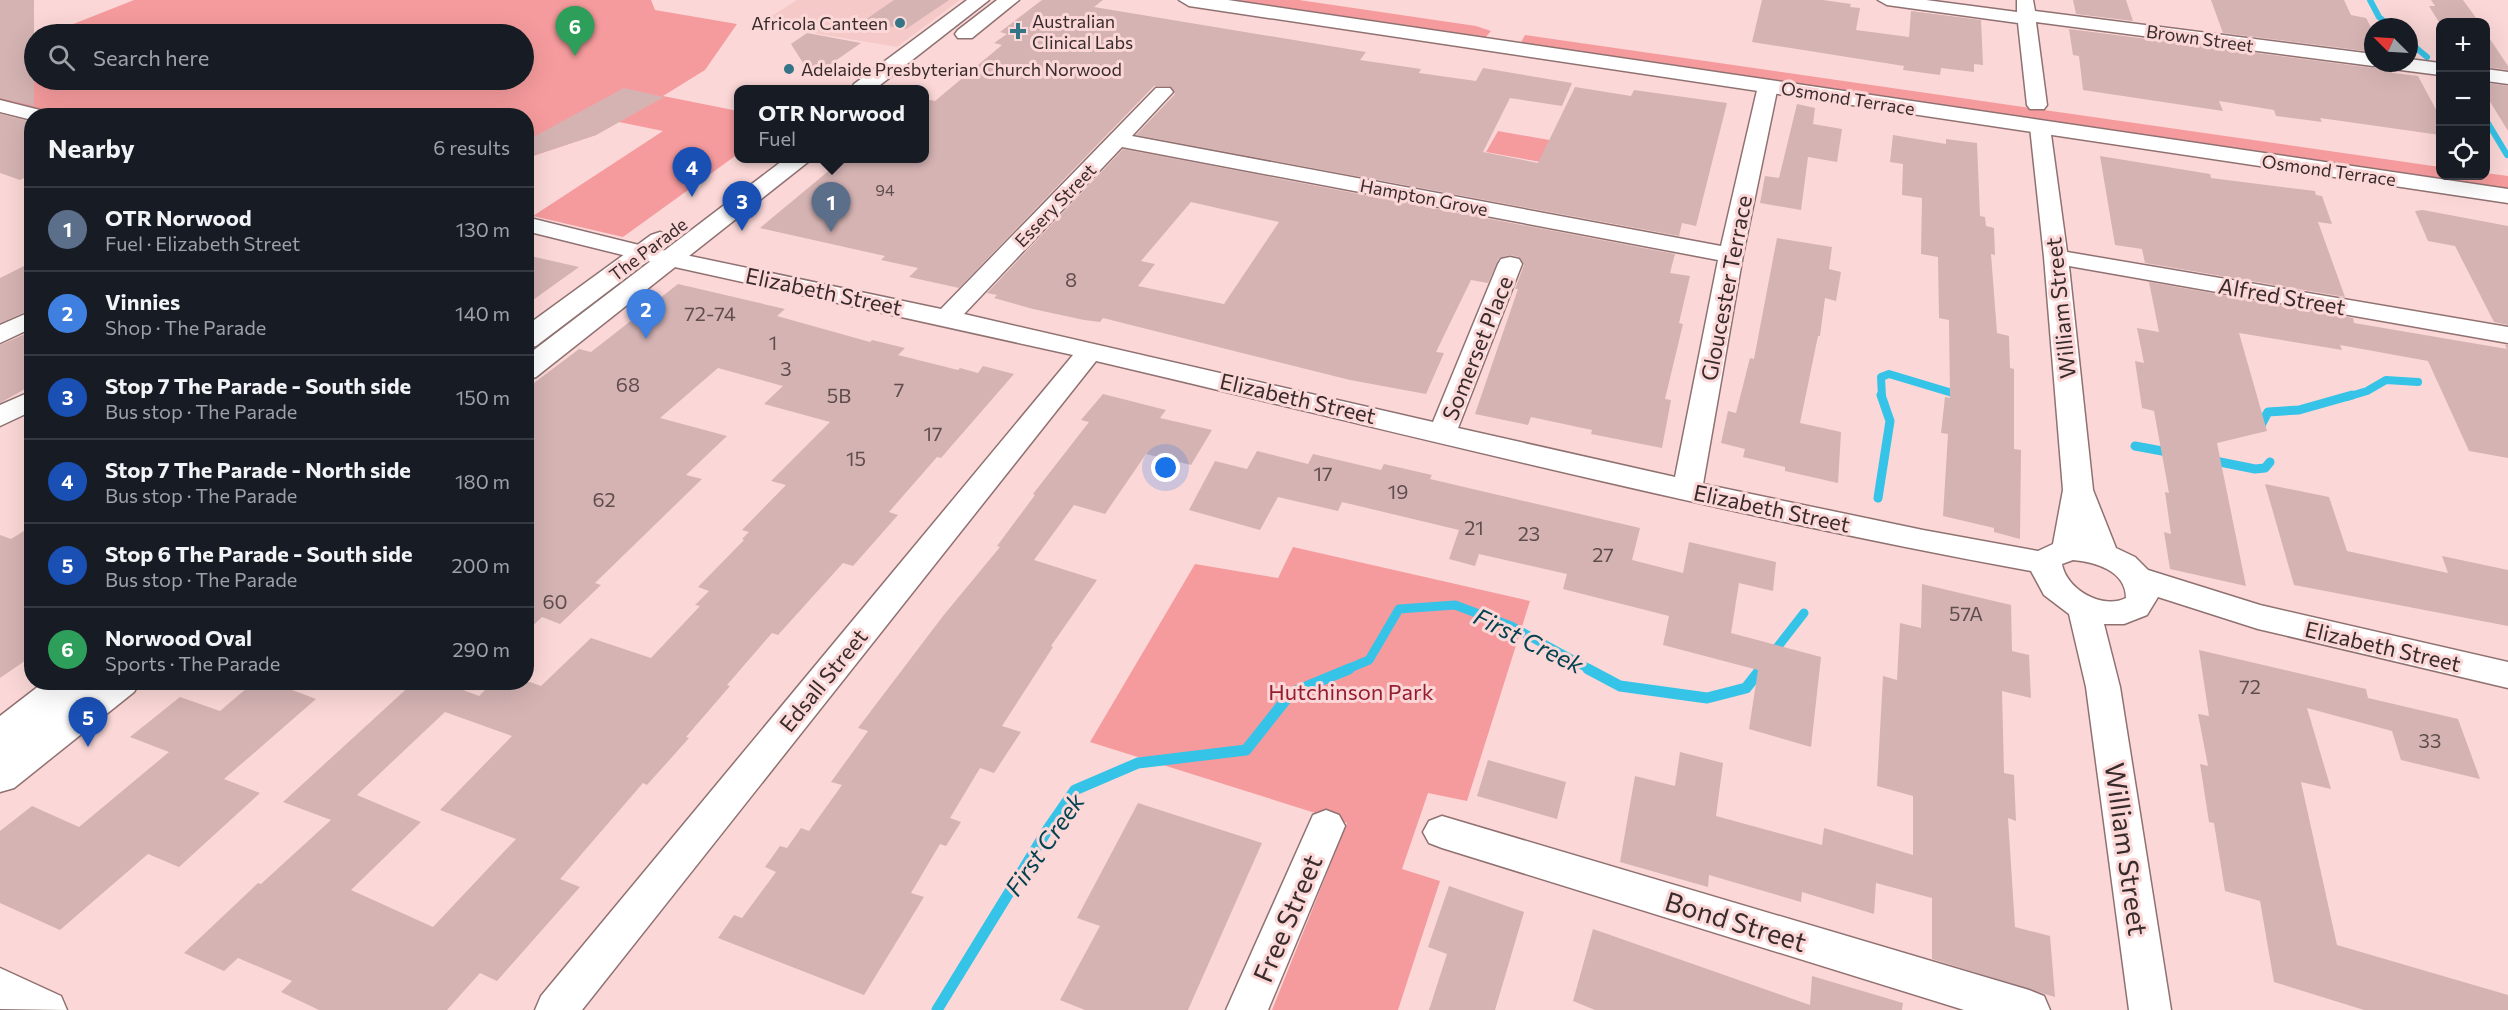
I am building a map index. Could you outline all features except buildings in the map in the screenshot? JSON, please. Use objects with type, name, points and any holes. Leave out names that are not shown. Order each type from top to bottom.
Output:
[{"type":"street","points":[[868,85],[978,0]]},
{"type":"street","points":[[898,85],[1009,0]]},
{"type":"street","name":"Osmond Terrace","points":[[1189,0],[1505,37],[2039,116],[2508,196]]},
{"type":"street","name":"Osmond Terrace","points":[[1325,0],[1505,37],[1768,86],[2039,116],[2080,111]]},
{"type":"street","name":"Brown Street","points":[[1887,0],[2026,11],[2364,59]]},
{"type":"street","name":"William Street","points":[[2026,11],[2056,257],[2078,490],[2103,555]]},
{"type":"street","points":[[2418,66],[2436,68]]},
{"type":"street","points":[[2490,76],[2508,78]]},
{"type":"street","name":"Gloucester Terrace","points":[[1687,490],[1731,255],[1768,86]]},
{"type":"street","name":"Essery Street","points":[[947,318],[1163,92]]},
{"type":"street","points":[[0,106],[24,112]]},
{"type":"street","name":"Hampton Grove","points":[[1117,140],[1731,255]]},
{"type":"street","name":"The Parade","points":[[534,334],[765,163]]},
{"type":"street","name":"The Parade","points":[[534,365],[797,163]]},
{"type":"street","points":[[2490,171],[2508,173]]},
{"type":"street","name":"Elizabeth Street","points":[[534,226],[643,253],[947,318],[1687,490],[1923,541],[2054,564]]},
{"type":"street","name":"Alfred Street","points":[[2056,257],[2508,335]]},
{"type":"street","name":"Somerset Place","points":[[1443,432],[1510,264]]},
{"type":"street","points":[[0,335],[24,322]]},
{"type":"street","name":"Edsall Street","points":[[556,1010],[1090,351]]},
{"type":"street","points":[[0,417],[24,404]]},
{"type":"street","name":"William Street","points":[[2054,564],[2078,490]]},
{"type":"street","points":[[2084,550],[2103,555],[2127,568],[2139,589],[2130,610],[2097,609],[2065,596],[2054,564],[2084,550]]},
{"type":"street","name":"Elizabeth Street","points":[[2139,589],[2508,675]]},
{"type":"street","name":"William Street","points":[[2097,609],[2103,687],[2150,1010]]},
{"type":"street","points":[[0,737],[62,690]]},
{"type":"street","points":[[0,776],[112,690]]},
{"type":"street","name":"Free Street","points":[[1247,1010],[1326,826]]},
{"type":"street","name":"Bond Street","points":[[1442,832],[2029,1010]]},
{"type":"street","points":[[0,988],[46,1010]]},
{"type":"shaded area","points":[[797,0],[960,0],[897,47],[759,24]]},
{"type":"green space","points":[[134,0],[651,0],[655,10],[737,24],[705,70],[663,96],[734,110],[734,157],[623,237],[534,215],[663,131],[619,122],[596,135],[534,156],[534,108],[38,108],[0,99],[0,54],[24,44],[24,90],[534,90],[534,24],[73,24]]},
{"type":"green space","points":[[1210,0],[1299,0],[1476,26],[1491,31],[1484,39]]},
{"type":"green space","points":[[1525,35],[2436,166],[2436,180],[2490,180],[2490,174],[2508,176],[2508,193],[1520,44]]},
{"type":"green space","points":[[1498,131],[1601,149],[1591,171],[1486,152]]},
{"type":"green space","name":"Hutchinson Park","points":[[1293,547],[1530,601],[1467,801],[1428,793],[1402,869],[1440,881],[1398,1010],[1272,1010],[1347,823],[1090,742],[1195,564],[1278,578]]},
{"type":"waterway","name":"First Creek","points":[[2370,0],[2380,18]]},
{"type":"waterway","name":"First Creek","points":[[2418,50],[2427,57]]},
{"type":"waterway","name":"First Creek","points":[[2490,126],[2507,155]]},
{"type":"waterway","name":"First Creek","points":[[1882,397],[1881,377],[1889,374],[1959,395]]},
{"type":"waterway","name":"First Creek","points":[[2347,397],[2367,391],[2386,380],[2418,382]]},
{"type":"waterway","name":"First Creek","points":[[1878,498],[1890,421],[1881,395]]},
{"type":"waterway","name":"First Creek","points":[[2261,425],[2268,412],[2299,410],[2352,395]]},
{"type":"waterway","name":"First Creek","points":[[2135,446],[2173,453]]},
{"type":"waterway","name":"First Creek","points":[[2210,460],[2255,469],[2265,468],[2270,462]]},
{"type":"waterway","name":"First Creek","points":[[1345,670],[1369,660],[1399,609],[1455,605],[1511,626],[1591,670]]},
{"type":"waterway","name":"First Creek","points":[[1772,654],[1804,613]]},
{"type":"waterway","name":"First Creek","points":[[1760,670],[1764,665]]},
{"type":"waterway","name":"First Creek","points":[[937,1010],[1048,829],[1075,790],[1138,763],[1246,750],[1291,693],[1349,669]]},
{"type":"waterway","name":"First Creek","points":[[1588,669],[1620,686],[1707,698],[1746,688],[1761,669]]},
{"type":"place","name":"Africola Canteen","points":[[900,23]]},
{"type":"place","name":"Australian Clinical Labs","points":[[1018,31]]},
{"type":"place","name":"Norwood Oval","points":[[575,56]]},
{"type":"place","name":"Adelaide Presbyterian Church Norwood","points":[[789,69]]},
{"type":"place","name":"Stop 7 The Parade - North side","points":[[692,197]]},
{"type":"place","name":"Stop 7 The Parade - South side","points":[[742,231]]},
{"type":"place","name":"OTR Norwood","points":[[831,232]]},
{"type":"place","name":"Vinnies","points":[[646,339]]},
{"type":"place","name":"Stop 6 The Parade - South side","points":[[88,747]]}]
